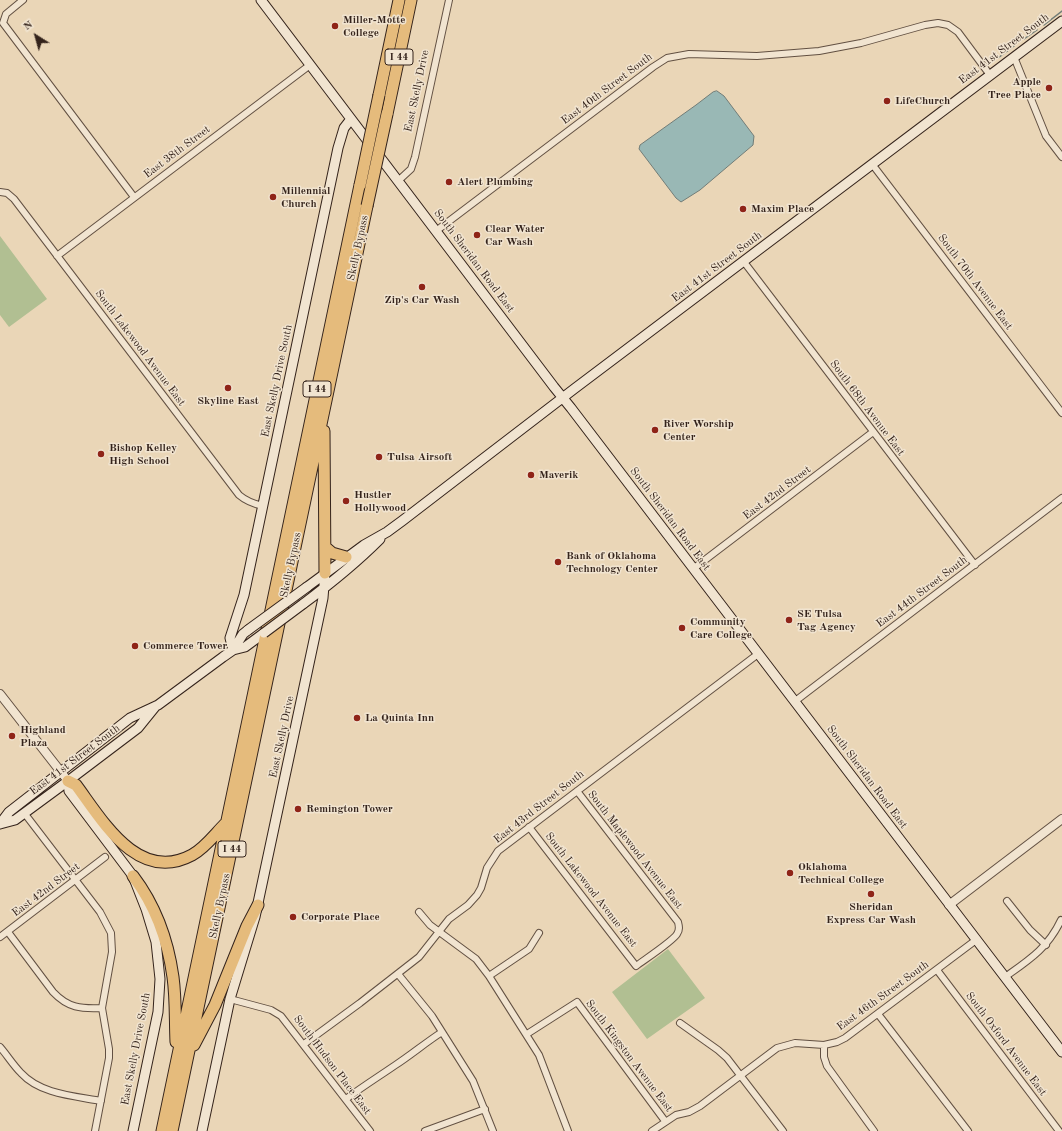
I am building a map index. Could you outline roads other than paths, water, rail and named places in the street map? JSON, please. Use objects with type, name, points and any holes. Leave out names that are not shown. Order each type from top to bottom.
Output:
[{"type":"highway","points":[[380,95],[392,0]]},
{"type":"highway","name":"Skelly Bypass","points":[[172,1131],[182,1059],[226,823],[399,0]]},
{"type":"highway","name":"Skelly Bypass","points":[[162,1131],[182,1059],[324,410],[411,0]]},
{"type":"highway","points":[[324,410],[325,573]]},
{"type":"highway","points":[[325,547],[332,553],[346,557]]},
{"type":"highway","points":[[68,781],[76,785],[120,842],[134,853],[151,860],[168,862],[186,858],[200,849],[226,823]]},
{"type":"highway","points":[[132,876],[140,885],[153,909],[170,958],[182,1059]]},
{"type":"highway","points":[[182,1059],[215,1005],[246,926],[258,905]]},
{"type":"main road","name":"South Sheridan Road East","points":[[261,0],[1062,1052]]},
{"type":"main road","name":"East 41st Street South","points":[[232,650],[245,648],[323,589],[388,532],[1062,21]]},
{"type":"main road","name":"East Skelly Drive South","points":[[232,650],[230,638],[244,595],[338,148],[342,134],[351,118]]},
{"type":"main road","name":"East 41st Street South","points":[[0,824],[9,812],[130,718],[158,705],[232,650],[243,634],[248,630],[346,557],[388,532]]},
{"type":"main road","name":"East Skelly Drive","points":[[258,905],[323,598],[325,573]]},
{"type":"main road","name":"East 41st Street South","points":[[0,824],[15,820],[68,781],[138,728],[158,705]]},
{"type":"main road","name":"East Skelly Drive South","points":[[68,781],[69,791],[132,876],[146,909],[156,942],[160,984],[158,1012],[133,1131]]},
{"type":"main road","points":[[202,1131],[230,999],[252,930],[258,905]]},
{"type":"street","points":[[23,0],[6,14],[3,18],[3,23],[134,197]]},
{"type":"street","name":"East Skelly Drive","points":[[398,181],[411,169],[415,157],[449,0]]},
{"type":"street","name":"East 40th Street South","points":[[436,231],[651,68],[668,58],[690,54],[762,56],[819,51],[861,43],[925,25],[938,23],[948,25],[958,32],[990,75]]},
{"type":"street","points":[[1014,57],[1046,136],[1062,157]]},
{"type":"street","name":"East 38th Street","points":[[57,256],[310,65]]},
{"type":"street","name":"South 70th Avenue East","points":[[872,164],[1062,412]]},
{"type":"street","name":"South Lakewood Avenue East","points":[[3,193],[14,199],[239,495],[243,499],[263,506]]},
{"type":"street","name":"South 68th Avenue East","points":[[744,262],[974,565]]},
{"type":"street","name":"East 42nd Street","points":[[693,569],[873,432]]},
{"type":"street","name":"East 44th Street South","points":[[794,702],[1062,498]]},
{"type":"street","name":"East 43rd Street South","points":[[304,1044],[398,974],[419,956],[449,919],[468,905],[477,895],[487,868],[494,856],[758,654]]},
{"type":"street","points":[[0,694],[68,781]]},
{"type":"street","name":"South Maplewood Avenue East","points":[[577,791],[678,922],[679,929],[677,935],[636,966]]},
{"type":"street","points":[[24,814],[100,912],[110,933],[112,952],[102,1008],[109,1049],[108,1068],[95,1131]]},
{"type":"street","points":[[949,905],[1062,819]]},
{"type":"street","name":"South Lakewood Avenue East","points":[[530,827],[636,966]]},
{"type":"street","name":"East 42nd Street","points":[[0,938],[105,857]]},
{"type":"street","points":[[1008,901],[1030,930],[1046,945]]},
{"type":"street","points":[[419,912],[430,925],[476,959],[489,976],[539,1055],[568,1131]]},
{"type":"street","points":[[1005,977],[1037,954],[1046,945],[1054,935],[1062,919]]},
{"type":"street","points":[[8,932],[53,992],[60,999],[76,1007],[86,1009],[102,1008]]},
{"type":"street","points":[[489,976],[529,949],[539,933]]},
{"type":"street","name":"East 46th Street South","points":[[652,1131],[676,1115],[689,1112],[700,1106],[771,1052],[786,1045],[802,1043],[824,1045],[838,1042],[845,1038],[976,940]]},
{"type":"street","name":"South Oxford Avenue East","points":[[937,970],[1059,1131]]},
{"type":"street","points":[[398,974],[432,1016],[473,1081],[493,1131]]},
{"type":"street","name":"South Hudson Place East","points":[[230,999],[277,1012],[304,1044],[370,1131]]},
{"type":"street","name":"South Kingston Avenue East","points":[[527,1034],[577,1002],[665,1121]]},
{"type":"street","points":[[878,1014],[968,1131]]},
{"type":"street","points":[[680,1023],[724,1054],[783,1131]]},
{"type":"street","points":[[346,1099],[442,1032]]},
{"type":"street","points":[[824,1045],[824,1057],[827,1066],[874,1131]]},
{"type":"street","points":[[0,1046],[21,1074],[37,1086],[51,1091],[101,1101]]},
{"type":"street","points":[[425,1131],[485,1109]]},
{"type":"water","points":[[717,91],[724,96],[754,136],[753,145],[700,190],[681,202],[676,198],[639,149],[640,145],[713,92]]},
{"type":"waterway","points":[[1044,25],[1062,11]]},
{"type":"waterway","points":[[1024,39],[1037,30]]},
{"type":"waterway","points":[[998,58],[1014,46]]},
{"type":"place","name":"Miller-Motte College","points":[[335,26]]},
{"type":"place","name":"Apple Tree Place","points":[[1049,88]]},
{"type":"place","name":"LifeChurch","points":[[887,101]]},
{"type":"place","name":"Alert Plumbing","points":[[449,182]]},
{"type":"place","name":"Millennial Church","points":[[273,197]]},
{"type":"place","name":"Maxim Place","points":[[743,209]]},
{"type":"place","name":"Clear Water Car Wash","points":[[477,235]]},
{"type":"place","name":"Zip's Car Wash","points":[[422,287]]},
{"type":"place","name":"Skyline East","points":[[228,388]]},
{"type":"place","name":"River Worship Center","points":[[655,430]]},
{"type":"place","name":"Bishop Kelley High School","points":[[101,454]]},
{"type":"place","name":"Tulsa Airsoft","points":[[379,457]]},
{"type":"place","name":"Maverik","points":[[531,475]]},
{"type":"place","name":"Hustler Hollywood","points":[[346,501]]},
{"type":"place","name":"Bank of Oklahoma Technology Center","points":[[558,562]]},
{"type":"place","name":"SE Tulsa Tag Agency","points":[[789,620]]},
{"type":"place","name":"Community Care College","points":[[682,628]]},
{"type":"place","name":"Commerce Tower","points":[[135,646]]},
{"type":"place","name":"La Quinta Inn","points":[[357,718]]},
{"type":"place","name":"Highland Plaza","points":[[12,736]]},
{"type":"place","name":"Remington Tower","points":[[298,809]]},
{"type":"place","name":"Oklahoma Technical College","points":[[790,873]]},
{"type":"place","name":"Sheridan Express Car Wash","points":[[871,894]]},
{"type":"place","name":"Corporate Place","points":[[293,917]]}]
